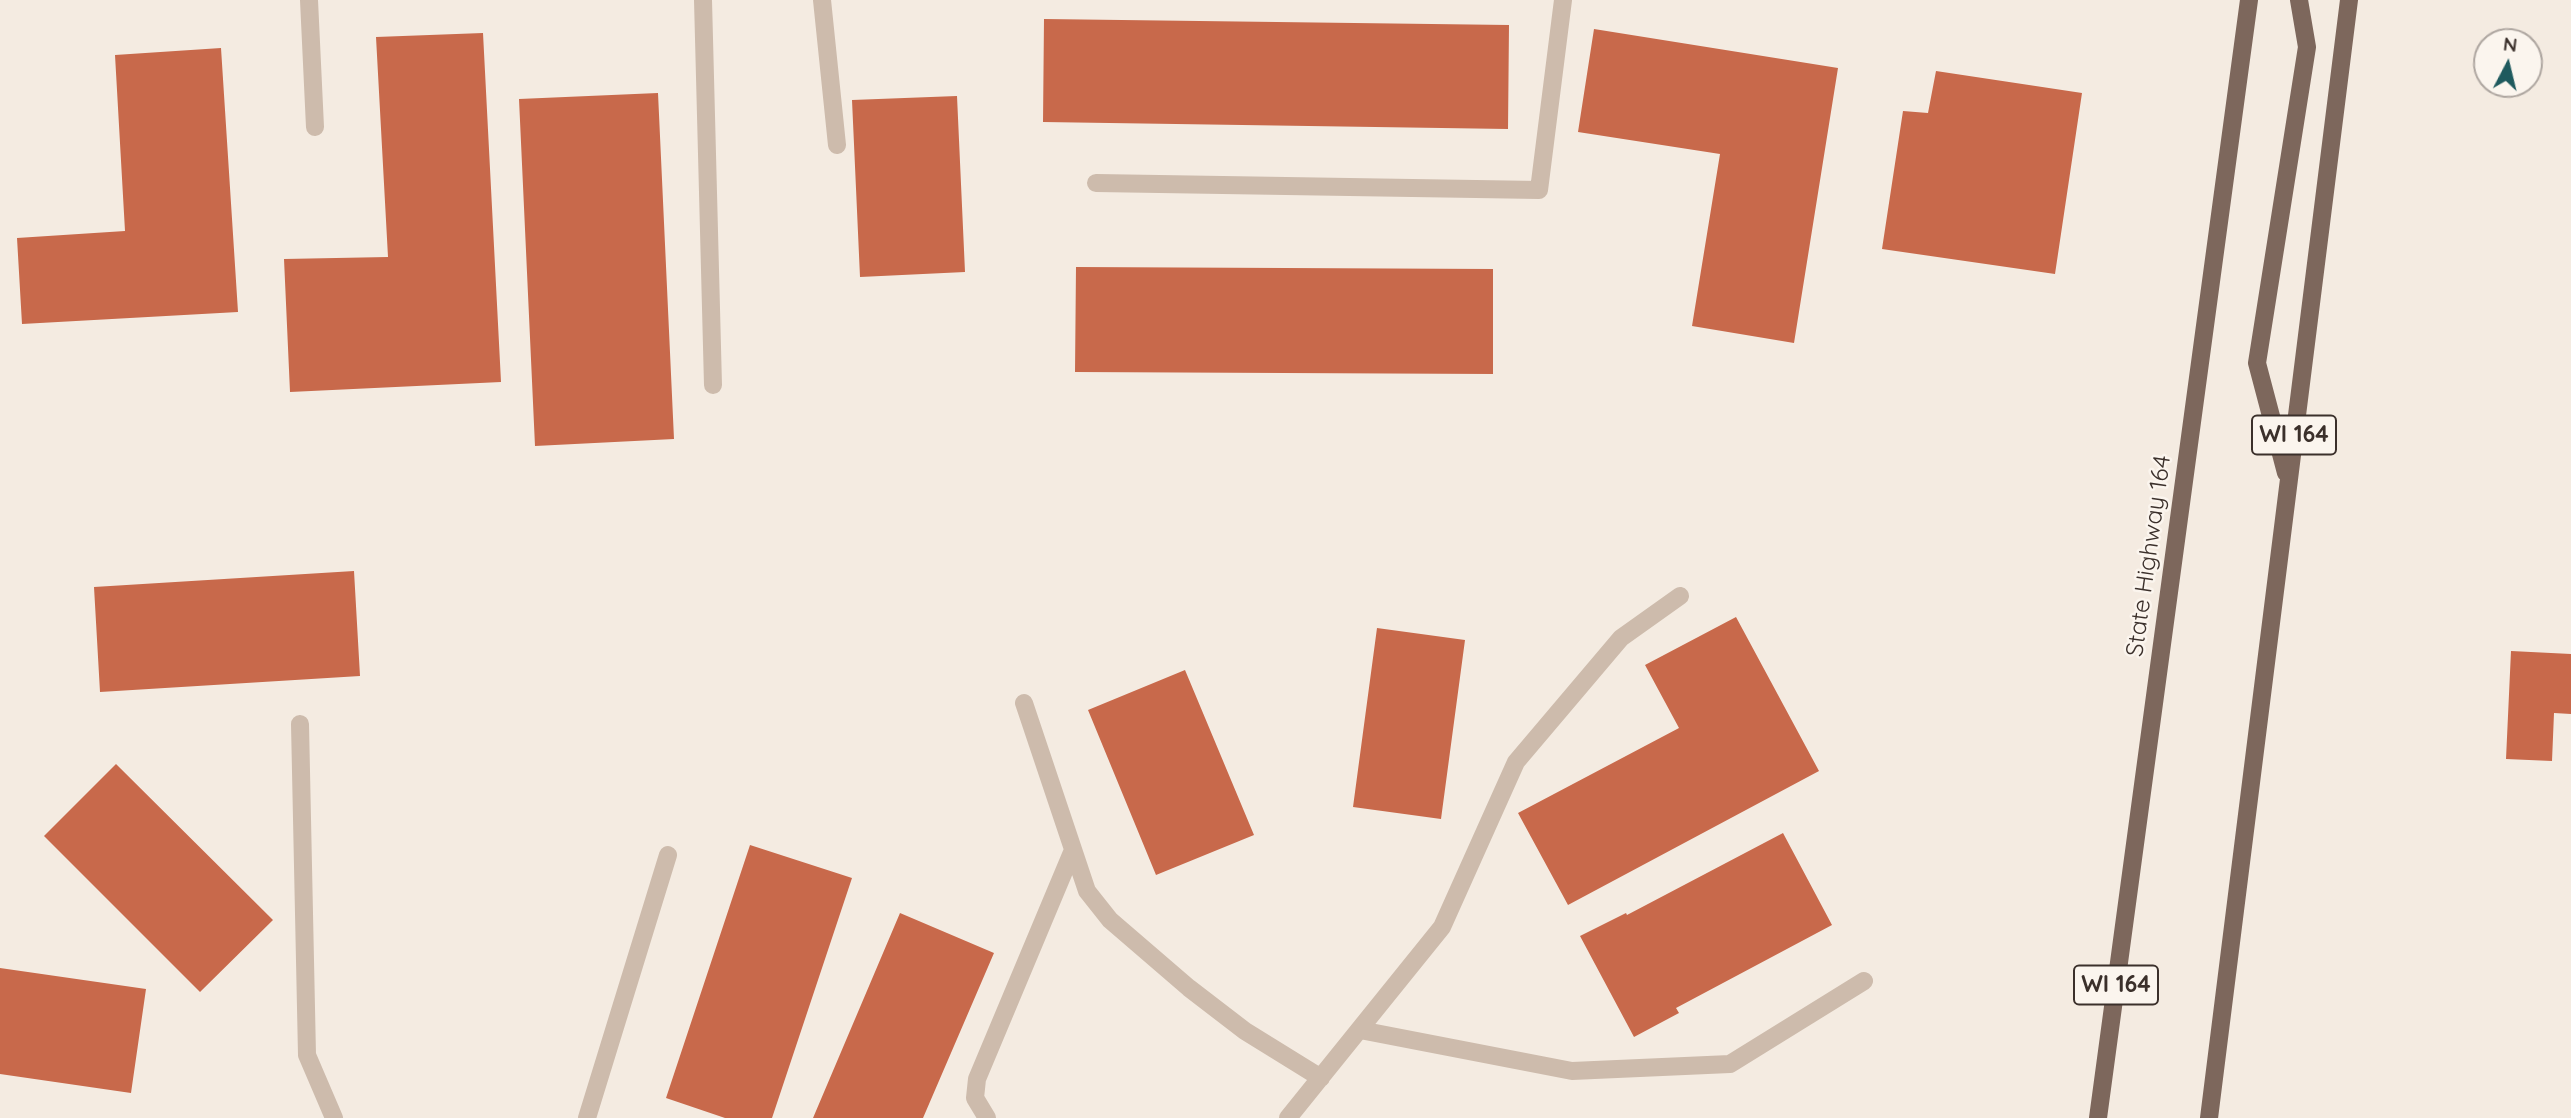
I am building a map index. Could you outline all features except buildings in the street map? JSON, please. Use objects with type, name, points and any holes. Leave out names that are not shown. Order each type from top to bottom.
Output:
[{"type":"main road","name":"State Highway 164","points":[[2098,1118],[2249,0]]},
{"type":"main road","points":[[2288,484],[2257,363],[2306,47],[2299,0]]},
{"type":"main road","name":"WI 164","points":[[2209,1118],[2349,0]]},
{"type":"street","points":[[309,0],[315,127]]},
{"type":"street","points":[[703,0],[713,385]]},
{"type":"street","points":[[822,0],[837,145]]},
{"type":"street","points":[[1096,183],[1539,190],[1563,0]]},
{"type":"street","points":[[1288,1118],[1442,927],[1516,762],[1621,638],[1681,596]]},
{"type":"street","points":[[1024,703],[1087,891],[1110,920],[1235,1024],[1321,1078]]},
{"type":"street","points":[[300,724],[307,1055],[334,1118]]},
{"type":"street","points":[[987,1118],[975,1098],[977,1079],[1073,850]]},
{"type":"street","points":[[587,1118],[668,855]]},
{"type":"street","points":[[1360,1030],[1572,1070],[1730,1064],[1864,981]]}]
